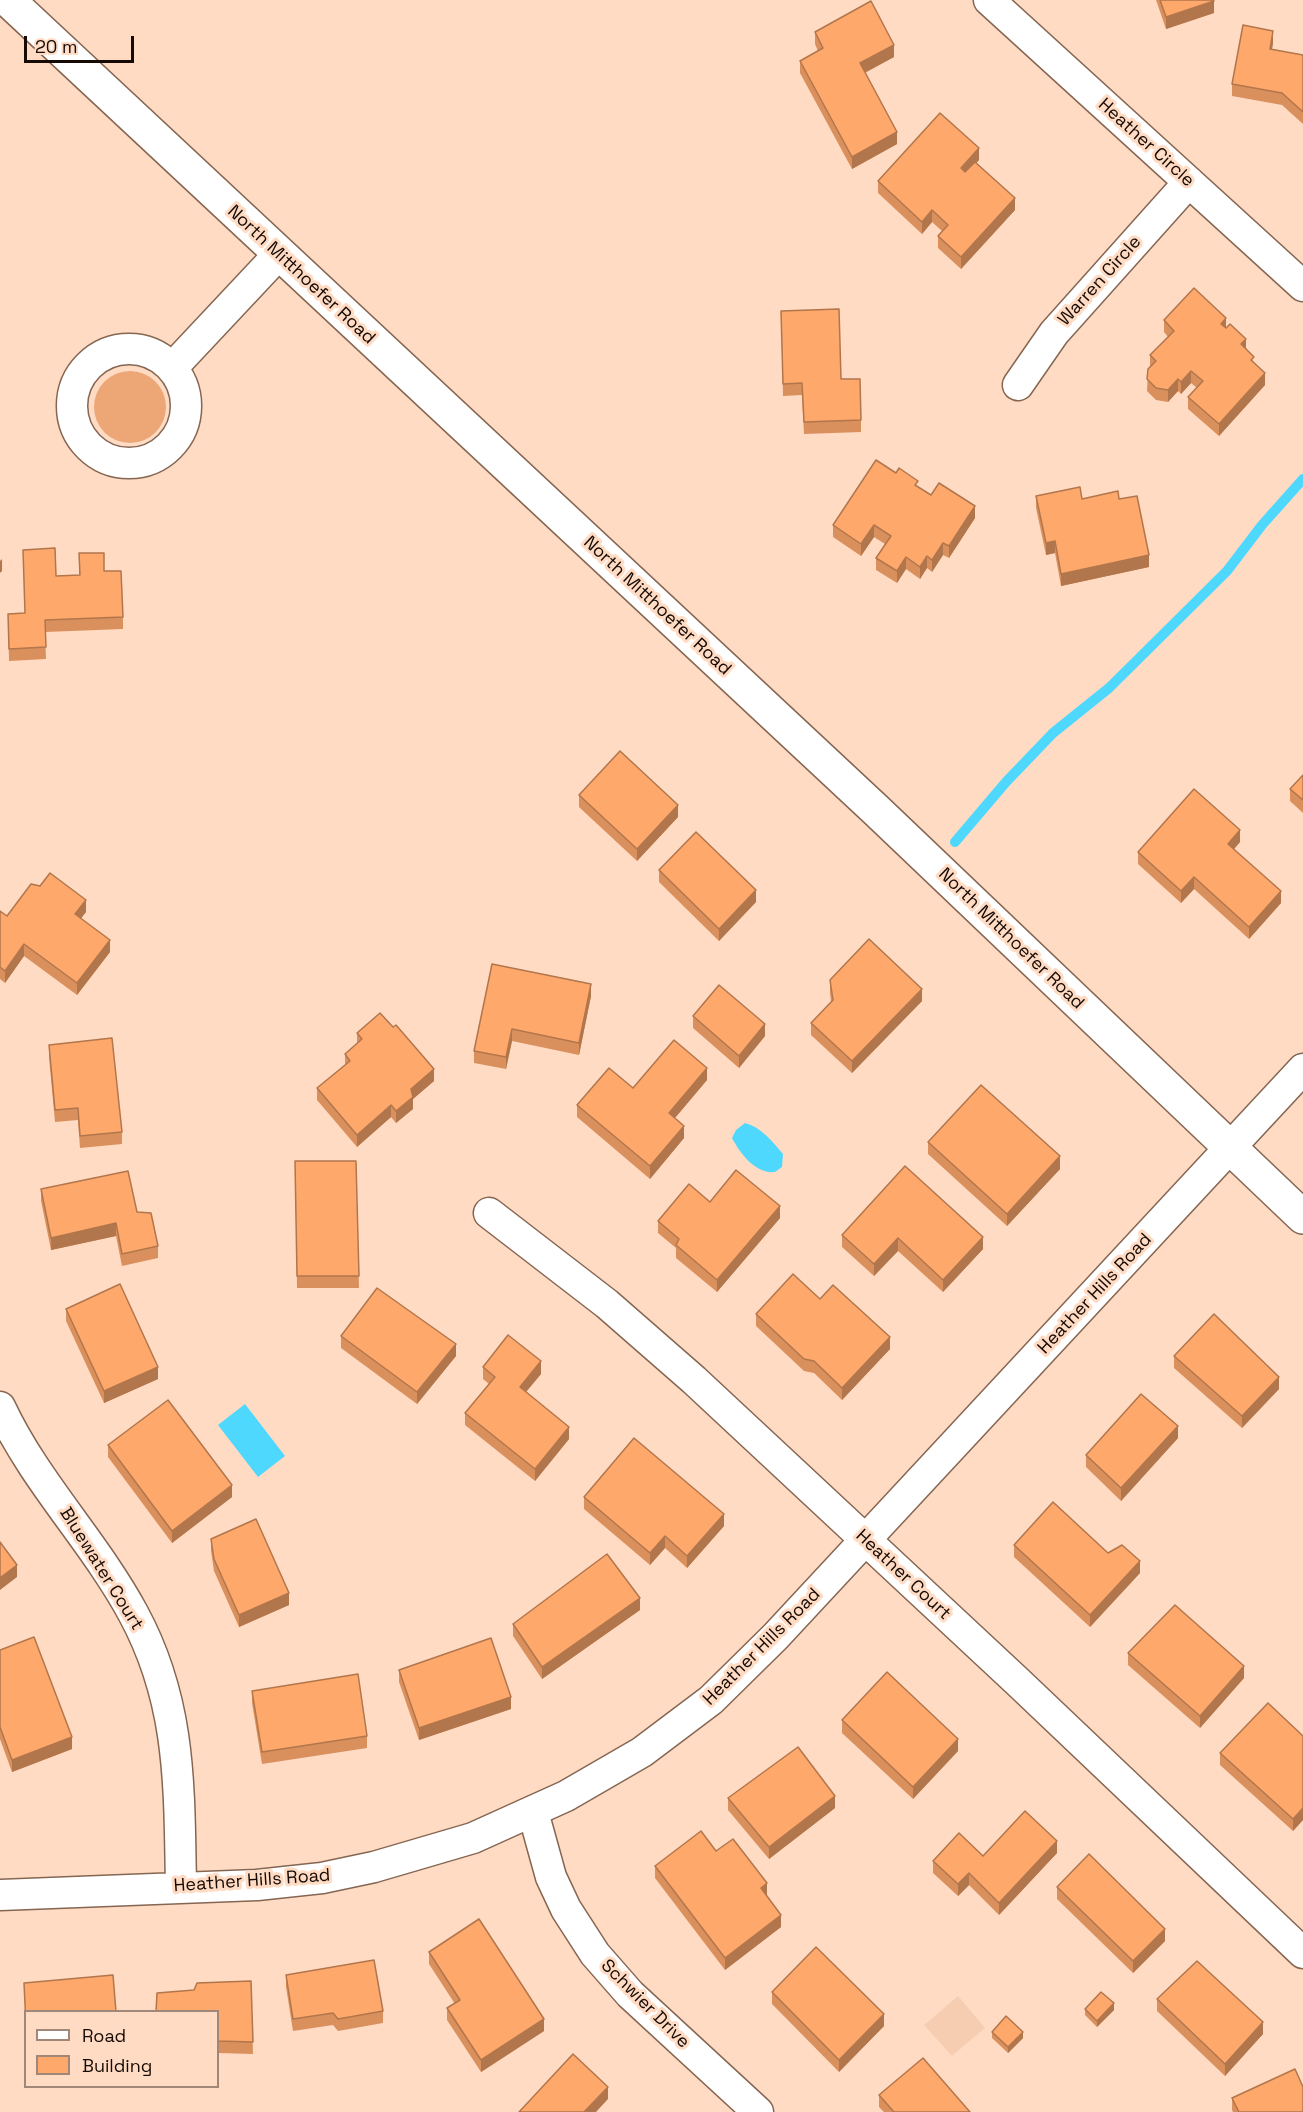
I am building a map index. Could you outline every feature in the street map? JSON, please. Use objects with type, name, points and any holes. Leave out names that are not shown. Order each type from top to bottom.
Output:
[{"type":"main road","name":"North Mitthoefer Road","points":[[8,0],[898,831],[1303,1216]]},
{"type":"street","name":"Heather Circle","points":[[989,0],[1303,286]]},
{"type":"street","name":"Warren Circle","points":[[1018,385],[1054,333],[1189,182]]},
{"type":"street","points":[[172,368],[279,254]]},
{"type":"street","name":"Heather Hills Road","points":[[0,1895],[257,1885],[341,1875],[473,1838],[581,1788],[633,1758],[711,1700],[775,1637],[1303,1069]]},
{"type":"street","name":"Heather Court","points":[[489,1213],[564,1269],[647,1338],[1303,1953]]},
{"type":"street","name":"Bluewater Court","points":[[0,1407],[39,1475],[124,1598],[140,1628],[161,1678],[176,1745],[181,1887]]},
{"type":"street","name":"Schwier Drive","points":[[533,1812],[551,1878],[566,1909],[595,1954],[630,1994],[758,2112]]},
{"type":"shaded area","points":[[130,371],[150,377],[160,387],[166,407],[160,427],[150,437],[130,443],[110,437],[100,427],[94,407],[100,387],[110,377]]},
{"type":"shaded area","points":[[958,1996],[985,2028],[952,2056],[924,2025]]},
{"type":"water","points":[[745,1123],[761,1131],[779,1149],[783,1154],[782,1167],[775,1172],[761,1170],[744,1156],[732,1138],[736,1130]]},
{"type":"water","points":[[245,1404],[285,1456],[258,1477],[218,1425]]},
{"type":"building","points":[[1160,0],[1213,0],[1214,1],[1166,17]]},
{"type":"building","points":[[871,1],[894,45],[860,63],[897,132],[852,157],[800,61],[823,48],[815,32]]},
{"type":"building","points":[[1243,25],[1273,31],[1270,49],[1303,55],[1303,112],[1282,93],[1232,84]]},
{"type":"building","points":[[940,113],[979,148],[961,168],[965,172],[975,162],[1015,198],[961,257],[938,236],[948,225],[932,210],[922,222],[878,181]]},
{"type":"building","points":[[1194,288],[1226,318],[1221,324],[1226,328],[1230,324],[1246,339],[1241,344],[1254,357],[1251,360],[1265,373],[1219,424],[1188,397],[1203,381],[1191,371],[1181,382],[1178,379],[1168,390],[1156,388],[1147,379],[1148,369],[1156,361],[1150,355],[1174,331],[1164,320]]},
{"type":"building","points":[[839,309],[841,379],[860,379],[861,420],[804,422],[802,383],[783,384],[781,311]]},
{"type":"building","points":[[876,460],[896,473],[899,468],[918,481],[915,485],[931,495],[939,483],[975,506],[949,546],[943,543],[932,560],[927,556],[920,567],[906,557],[897,571],[876,558],[891,536],[874,525],[861,544],[833,525]]},
{"type":"building","points":[[1080,487],[1082,499],[1118,491],[1119,499],[1137,496],[1149,555],[1061,574],[1055,541],[1046,543],[1036,496]]},
{"type":"building","points":[[55,548],[56,576],[80,575],[79,553],[104,553],[104,571],[121,571],[123,617],[45,620],[46,647],[9,649],[8,614],[25,613],[23,550]]},
{"type":"building","points":[[620,751],[678,805],[637,849],[579,795]]},
{"type":"building","points":[[1303,775],[1303,800],[1290,789]]},
{"type":"building","points":[[1194,789],[1240,830],[1228,844],[1281,891],[1249,927],[1194,877],[1181,891],[1138,852]]},
{"type":"building","points":[[696,832],[756,890],[719,929],[659,870]]},
{"type":"building","points":[[50,873],[86,900],[75,914],[110,940],[77,983],[24,944],[5,971],[0,967],[0,911],[7,916],[31,884],[40,886]]},
{"type":"building","points":[[869,939],[922,989],[852,1061],[811,1023],[833,1000],[830,980]]},
{"type":"building","points":[[492,964],[591,984],[579,1043],[512,1029],[506,1057],[474,1051]]},
{"type":"building","points":[[719,985],[765,1024],[739,1056],[693,1016]]},
{"type":"building","points":[[380,1013],[393,1027],[396,1025],[434,1069],[411,1089],[413,1097],[396,1111],[391,1105],[357,1135],[317,1088],[350,1061],[345,1054],[362,1039],[357,1033]]},
{"type":"building","points":[[112,1038],[122,1132],[80,1136],[78,1108],[55,1110],[49,1045]]},
{"type":"building","points":[[674,1040],[707,1068],[669,1113],[684,1126],[650,1166],[577,1105],[609,1068],[633,1088]]},
{"type":"building","points":[[981,1085],[1060,1156],[1007,1214],[928,1142]]},
{"type":"building","points":[[295,1161],[356,1161],[359,1276],[297,1276]]},
{"type":"building","points":[[905,1166],[983,1237],[943,1280],[898,1238],[874,1264],[842,1235]]},
{"type":"building","points":[[736,1170],[780,1206],[717,1280],[676,1245],[679,1239],[658,1221],[689,1184],[710,1202]]},
{"type":"building","points":[[128,1171],[137,1212],[151,1213],[158,1246],[122,1254],[116,1223],[51,1238],[41,1189]]},
{"type":"building","points":[[793,1274],[820,1299],[833,1285],[890,1337],[842,1388],[814,1361],[804,1359],[756,1314]]},
{"type":"building","points":[[120,1284],[158,1367],[104,1391],[66,1309]]},
{"type":"building","points":[[377,1288],[456,1344],[417,1392],[341,1336]]},
{"type":"building","points":[[1214,1314],[1279,1377],[1242,1416],[1174,1356]]},
{"type":"building","points":[[508,1335],[541,1361],[520,1387],[569,1427],[535,1469],[465,1413],[495,1377],[483,1367]]},
{"type":"building","points":[[1141,1394],[1178,1426],[1121,1488],[1086,1455]]},
{"type":"building","points":[[168,1400],[232,1485],[172,1531],[108,1445]]},
{"type":"building","points":[[634,1438],[724,1514],[687,1556],[665,1536],[650,1553],[584,1497]]},
{"type":"building","points":[[1053,1502],[1108,1553],[1122,1545],[1140,1561],[1090,1615],[1014,1545]]},
{"type":"building","points":[[256,1519],[289,1593],[239,1615],[214,1559],[211,1539]]},
{"type":"building","points":[[0,1542],[17,1565],[0,1578]]},
{"type":"building","points":[[607,1554],[640,1598],[542,1667],[513,1624]]},
{"type":"building","points":[[1175,1605],[1244,1666],[1200,1716],[1128,1653]]},
{"type":"building","points":[[34,1637],[72,1737],[12,1760],[0,1727],[0,1650]]},
{"type":"building","points":[[491,1638],[511,1697],[419,1728],[399,1670]]},
{"type":"building","points":[[887,1672],[958,1739],[913,1787],[842,1720]]},
{"type":"building","points":[[358,1674],[367,1736],[262,1752],[252,1691]]},
{"type":"building","points":[[1268,1703],[1303,1736],[1303,1808],[1293,1819],[1220,1753]]},
{"type":"building","points":[[798,1747],[835,1796],[769,1847],[728,1798]]},
{"type":"building","points":[[1025,1811],[1057,1841],[999,1903],[969,1873],[958,1884],[933,1861],[959,1833],[983,1856]]},
{"type":"building","points":[[701,1831],[716,1851],[733,1839],[767,1883],[761,1888],[781,1915],[725,1958],[655,1866]]},
{"type":"building","points":[[1089,1854],[1165,1929],[1133,1961],[1057,1887]]},
{"type":"building","points":[[479,1919],[544,2019],[481,2060],[447,2008],[460,2000],[429,1952]]},
{"type":"building","points":[[816,1947],[884,2014],[839,2060],[772,1992]]},
{"type":"building","points":[[374,1960],[383,2011],[338,2019],[333,2013],[293,2019],[286,1975]]},
{"type":"building","points":[[1197,1961],[1263,2022],[1225,2064],[1157,1999]]},
{"type":"building","points":[[113,1975],[116,2010],[25,2010],[24,1983]]},
{"type":"building","points":[[251,1981],[253,2042],[219,2041],[219,2010],[156,2010],[157,1993],[194,1990],[197,1983]]},
{"type":"building","points":[[1101,1992],[1114,2003],[1097,2021],[1085,2009]]},
{"type":"building","points":[[1006,2016],[1023,2032],[1008,2047],[992,2032]]},
{"type":"building","points":[[573,2054],[608,2087],[584,2112],[519,2112]]},
{"type":"building","points":[[923,2058],[970,2112],[894,2112],[879,2095]]},
{"type":"building","points":[[1295,2069],[1303,2087],[1303,2112],[1239,2112],[1232,2098]]},
{"type":"waterway","points":[[955,842],[1006,782],[1053,733],[1109,688],[1227,571],[1262,525],[1303,479]]}]
